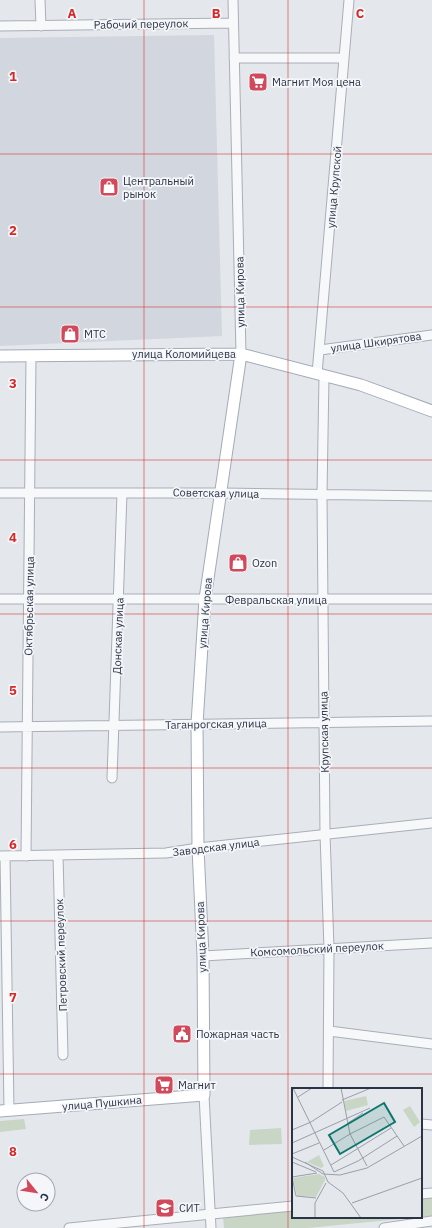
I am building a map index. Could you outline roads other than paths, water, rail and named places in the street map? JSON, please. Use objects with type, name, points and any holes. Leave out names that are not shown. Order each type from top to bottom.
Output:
[{"type":"main road","name":"улица Коломийцева","points":[[0,356],[241,354],[361,385],[432,412]]},
{"type":"main road","name":"улица Кирова","points":[[204,1095],[203,956],[198,848],[197,724],[205,600],[241,354]]},
{"type":"main road","name":"улица Пушкина","points":[[5,1111],[204,1095]]},
{"type":"street","points":[[40,0],[41,26]]},
{"type":"street","name":"улица Кирова","points":[[233,0],[241,354]]},
{"type":"street","name":"улица Крупской","points":[[321,375],[320,350],[349,0]]},
{"type":"street","name":"Рабочий переулок","points":[[0,26],[233,23]]},
{"type":"street","points":[[234,58],[344,58]]},
{"type":"street","name":"улица Шкирятова","points":[[320,350],[432,335]]},
{"type":"street","name":"Октябрьская улица","points":[[26,856],[31,356]]},
{"type":"street","name":"Крупская улица","points":[[321,375],[325,834],[329,948],[328,1088]]},
{"type":"street","name":"Советская улица","points":[[0,493],[221,493],[432,496]]},
{"type":"street","name":"Донская улица","points":[[112,778],[122,493]]},
{"type":"street","name":"Февральская улица","points":[[0,599],[432,599]]},
{"type":"street","name":"Таганрогская улица","points":[[0,727],[432,720]]},
{"type":"street","name":"Заводская улица","points":[[3,856],[166,854],[198,848],[432,824]]},
{"type":"street","name":"Петровский переулок","points":[[58,855],[63,1055]]},
{"type":"street","points":[[3,856],[5,1111]]},
{"type":"street","name":"Комсомольский переулок","points":[[203,956],[432,943]]},
{"type":"street","points":[[329,1031],[432,1044]]},
{"type":"street","name":"улица Кирова","points":[[204,1095],[211,1228]]},
{"type":"street","points":[[422,1124],[432,1125]]},
{"type":"street","points":[[422,1194],[432,1193]]},
{"type":"street","points":[[69,1228],[292,1206]]},
{"type":"street","points":[[384,1228],[432,1221]]},
{"type":"place","name":"Магнит Моя цена","points":[[258,82]]},
{"type":"place","name":"Центральный рынок","points":[[109,187]]},
{"type":"place","name":"МТС","points":[[70,334]]},
{"type":"place","name":"Ozon","points":[[238,563]]},
{"type":"place","name":"Пожарная часть","points":[[182,1034]]},
{"type":"place","name":"Магнит","points":[[164,1085]]},
{"type":"place","name":"СИТ","points":[[165,1208]]}]
